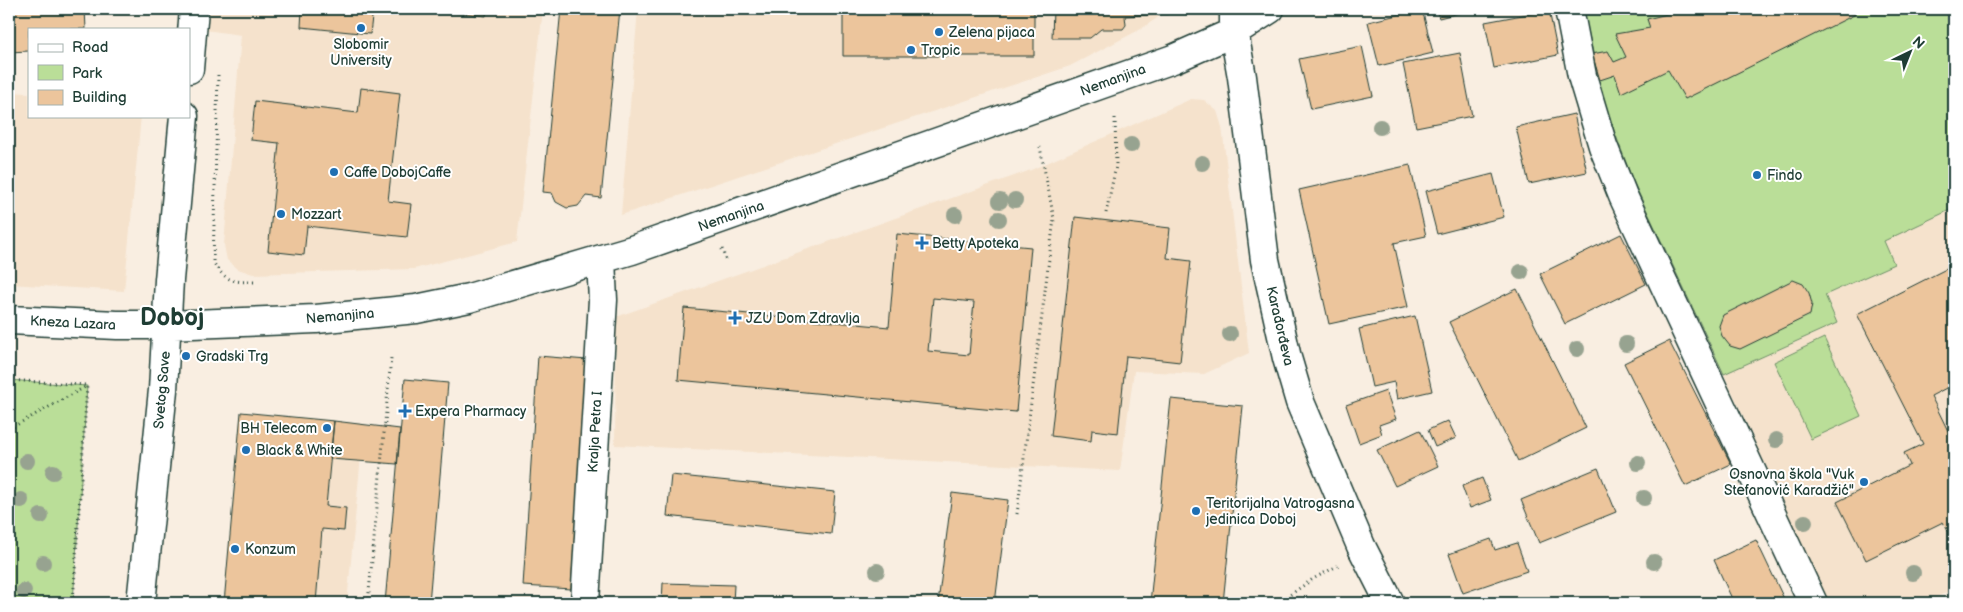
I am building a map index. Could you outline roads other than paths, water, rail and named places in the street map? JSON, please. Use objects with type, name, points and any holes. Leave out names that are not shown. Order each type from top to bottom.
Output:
[{"type":"street","points":[[190,57],[194,9]]},
{"type":"street","name":"Nemanjina","points":[[167,325],[316,319],[416,309],[470,298],[601,260],[1173,59],[1234,20],[1270,9]]},
{"type":"street","points":[[1570,9],[1582,76],[1603,146],[1620,188],[1813,603]]},
{"type":"street","name":"Karađorđeva","points":[[1234,20],[1265,260],[1287,358],[1300,402],[1361,546],[1390,603]]},
{"type":"street","name":"Svetog Save","points":[[141,603],[163,390],[169,280],[184,118]]},
{"type":"street","name":"Kralja Petra I","points":[[585,603],[603,300],[601,260]]},
{"type":"street","name":"Kneza Lazara","points":[[9,320],[117,325],[167,325]]},
{"type":"place","name":"Slobomir University","points":[[361,28]]},
{"type":"place","name":"Zelena pijaca","points":[[939,32]]},
{"type":"place","name":"Tropic","points":[[911,50]]},
{"type":"place","name":"Caffe DobojCaffe","points":[[334,172]]},
{"type":"place","name":"Findo","points":[[1757,175]]},
{"type":"place","name":"Mozzart","points":[[281,214]]},
{"type":"place","name":"Betty Apoteka","points":[[922,243]]},
{"type":"place","name":"JZU Dom Zdravlja","points":[[735,318]]},
{"type":"place","name":"Gradski Trg","points":[[186,356]]},
{"type":"place","name":"Expera Pharmacy","points":[[405,411]]},
{"type":"place","name":"BH Telecom","points":[[327,428]]},
{"type":"place","name":"Black & White","points":[[246,450]]},
{"type":"place","name":"Osnovna škola \"Vuk Stefanović Karadžić\"","points":[[1864,482]]},
{"type":"place","name":"Teritorijalna Vatrogasna jedinica Doboj","points":[[1196,511]]},
{"type":"place","name":"Konzum","points":[[235,549]]},
{"type":"district","name":"Doboj","points":[[172,317]]}]
